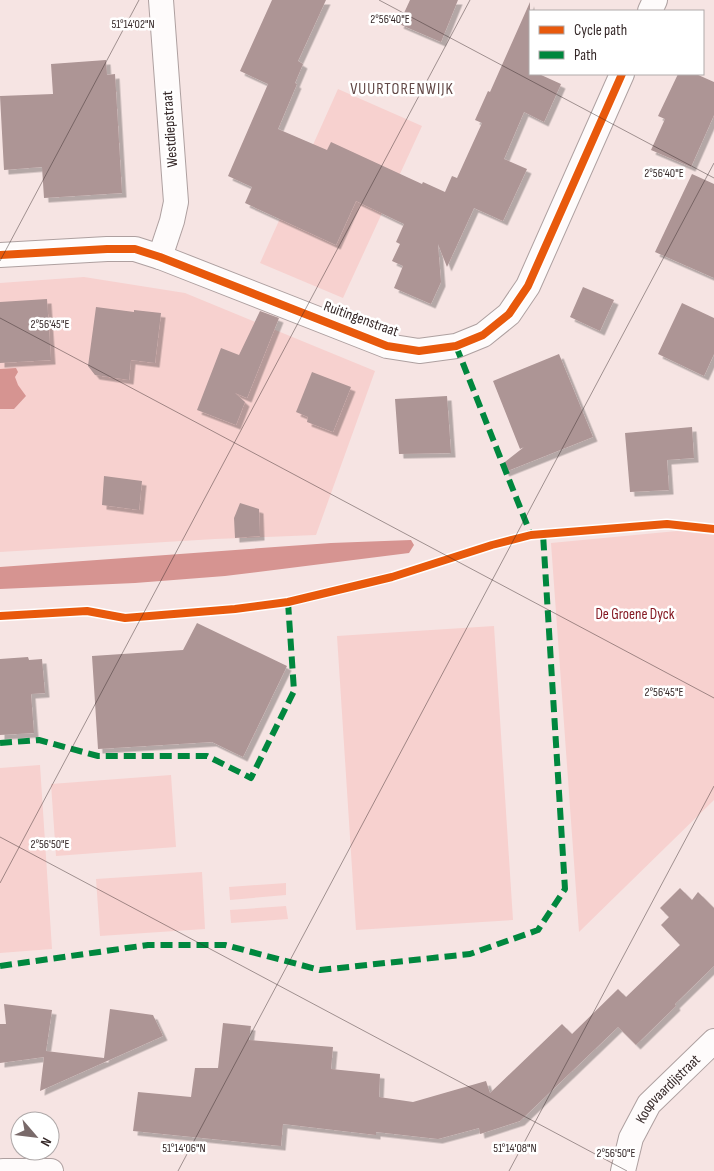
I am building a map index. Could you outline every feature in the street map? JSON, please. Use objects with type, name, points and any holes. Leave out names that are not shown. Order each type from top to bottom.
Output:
[{"type":"street","name":"Westdiepstraat","points":[[160,256],[172,221],[176,202],[161,0]]},
{"type":"street","name":"Ruitingenstraat","points":[[0,255],[135,249],[160,256],[387,346],[419,351],[456,346],[483,334],[509,314],[528,286],[622,75]]},
{"type":"street","name":"Koopvaardijstraat","points":[[623,1171],[631,1138],[649,1104],[714,1041]]},
{"type":"street","points":[[3,1171],[51,1171]]},
{"type":"green space","points":[[338,89],[422,126],[343,298],[260,263]]},
{"type":"green space","points":[[84,277],[185,293],[375,371],[316,535],[0,552],[0,283]]},
{"type":"green space","name":"De Groene Dyck","points":[[677,531],[714,535],[714,800],[579,932],[551,543]]},
{"type":"green space","points":[[494,626],[513,920],[356,930],[337,636]]},
{"type":"green space","points":[[40,765],[52,949],[0,953],[0,768]]},
{"type":"green space","points":[[171,775],[176,847],[56,856],[51,784]]},
{"type":"green space","points":[[202,872],[205,929],[100,936],[96,879]]},
{"type":"green space","points":[[286,883],[286,895],[230,900],[229,887]]},
{"type":"green space","points":[[286,906],[288,919],[231,923],[230,910]]},
{"type":"shaded area","points":[[16,368],[18,372],[15,377],[26,396],[14,409],[0,409],[0,369]]},
{"type":"shaded area","points":[[411,540],[414,545],[409,553],[225,576],[135,583],[0,589],[0,567],[331,543]]},
{"type":"building","points":[[272,0],[326,0],[298,61],[303,64],[295,83],[297,84],[278,129],[327,150],[331,142],[422,184],[423,182],[445,192],[452,176],[457,178],[482,123],[475,120],[488,91],[490,92],[530,2],[529,75],[541,75],[561,84],[544,122],[524,112],[504,159],[527,169],[503,221],[474,208],[447,267],[438,244],[441,282],[431,304],[394,288],[403,266],[392,261],[400,244],[396,242],[404,224],[356,201],[336,245],[245,203],[252,187],[228,176],[268,84],[240,71]]},
{"type":"building","points":[[410,0],[458,0],[441,42],[399,24]]},
{"type":"building","points":[[106,60],[107,75],[115,74],[122,193],[44,198],[42,167],[4,170],[0,96],[53,94],[51,64]]},
{"type":"building","points":[[678,75],[698,75],[714,82],[714,115],[691,167],[651,150],[665,119],[658,116]]},
{"type":"building","points":[[692,174],[714,184],[714,278],[655,252]]},
{"type":"building","points":[[583,287],[614,300],[600,331],[570,317]]},
{"type":"building","points":[[47,299],[51,360],[0,363],[0,302]]},
{"type":"building","points":[[682,303],[714,318],[714,354],[704,376],[658,354]]},
{"type":"building","points":[[96,307],[161,313],[155,363],[131,360],[129,380],[95,375],[88,366]]},
{"type":"building","points":[[260,311],[279,318],[247,398],[235,393],[245,402],[236,425],[197,410],[221,348],[239,355]]},
{"type":"building","points":[[559,354],[593,437],[505,472],[501,465],[524,447],[520,449],[493,381]]},
{"type":"building","points":[[312,372],[351,387],[333,432],[307,422],[308,417],[296,412]]},
{"type":"building","points":[[447,396],[451,453],[399,454],[395,399]]},
{"type":"building","points":[[692,427],[694,458],[667,460],[669,490],[630,492],[625,433]]},
{"type":"building","points":[[104,476],[142,481],[139,510],[102,505]]},
{"type":"building","points":[[240,503],[259,509],[260,536],[235,538],[234,518]]},
{"type":"building","points":[[197,623],[287,666],[243,757],[212,742],[98,749],[92,656],[183,650]]},
{"type":"building","points":[[28,657],[29,660],[42,659],[45,693],[31,694],[34,733],[0,735],[0,659]]},
{"type":"building","points":[[680,888],[692,900],[698,892],[714,908],[714,966],[636,1045],[618,1027],[520,1121],[480,1134],[479,1128],[438,1139],[376,1132],[376,1135],[283,1124],[281,1146],[133,1131],[138,1092],[191,1097],[195,1068],[218,1068],[223,1023],[251,1026],[249,1040],[333,1047],[331,1069],[380,1074],[379,1097],[413,1102],[486,1081],[490,1093],[562,1024],[572,1034],[618,989],[626,997],[680,945],[661,925],[669,917],[660,908]]},
{"type":"building","points":[[4,1004],[52,1010],[46,1051],[104,1058],[110,1009],[153,1015],[163,1036],[40,1091],[44,1057],[0,1063],[0,1024],[6,1024]]},
{"type":"marked path","points":[[456,346],[531,535]]},
{"type":"marked path","points":[[0,966],[148,945],[225,945],[320,970],[470,954],[538,930],[565,889],[543,534]]},
{"type":"marked path","points":[[0,743],[39,740],[98,756],[207,756],[251,778],[294,691],[288,602]]},
{"type":"cycle path","points":[[0,255],[135,249],[160,257],[387,346],[419,351],[456,346],[483,335],[509,314],[528,286],[622,75]]},
{"type":"cycle path","points":[[0,616],[87,611],[125,618],[235,609],[288,602],[392,577],[492,545],[531,535],[667,524],[714,529]]},
{"type":"district","name":"VUURTORENWIJK","points":[[402,89]]}]
